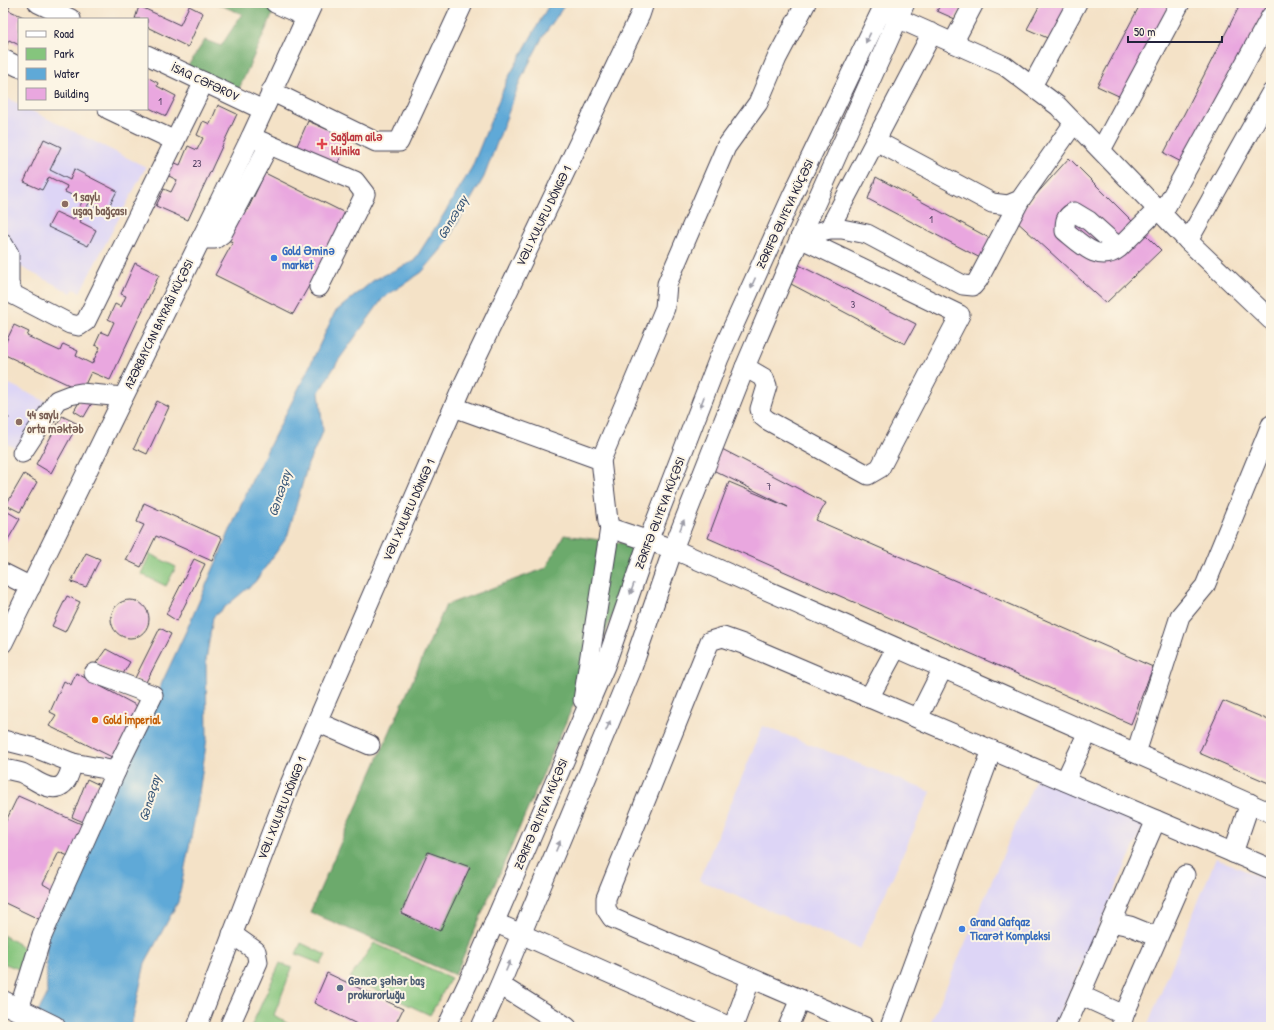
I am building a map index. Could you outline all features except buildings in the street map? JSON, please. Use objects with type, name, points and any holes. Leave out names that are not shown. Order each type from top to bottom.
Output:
[{"type":"main road","points":[[15,1008],[54,1027]]},
{"type":"street","points":[[38,3],[70,18]]},
{"type":"street","points":[[3,643],[251,137],[309,10],[275,3]]},
{"type":"street","name":"VƏLI XULUFLU DÖNGƏ 1","points":[[197,1027],[290,784],[454,407],[640,15],[644,3]]},
{"type":"street","points":[[578,728],[610,528],[601,460],[665,308],[667,284],[726,147],[758,103],[777,58],[806,3]]},
{"type":"street","points":[[953,43],[974,3]]},
{"type":"street","points":[[1032,86],[1077,3]]},
{"type":"street","points":[[1101,150],[1180,3]]},
{"type":"street","points":[[271,91],[376,142],[399,142],[462,6]]},
{"type":"street","points":[[892,8],[932,33],[1005,66],[1058,106],[1188,241],[1269,313]]},
{"type":"street","name":"ZƏRIFƏ ƏLIYEVA KÜÇƏSI","points":[[481,1027],[522,933],[631,671],[673,549],[745,367],[800,238],[892,8]]},
{"type":"street","name":"ZƏRIFƏ ƏLIYEVA KÜÇƏSI","points":[[447,1027],[606,666],[648,542],[719,358],[793,194],[892,8]]},
{"type":"street","points":[[1119,248],[1160,211],[1271,16]]},
{"type":"street","points":[[829,229],[932,33]]},
{"type":"street","name":"İSAQ CƏFƏROV","points":[[148,55],[263,110]]},
{"type":"street","points":[[3,59],[18,66]]},
{"type":"street","points":[[3,244],[9,254],[10,284],[14,295],[70,324],[79,326],[86,321],[204,82]]},
{"type":"street","points":[[1188,241],[1271,94]]},
{"type":"street","points":[[110,110],[175,141]]},
{"type":"street","points":[[800,238],[829,229],[842,229],[867,234],[963,285],[973,286],[978,280],[1020,200],[1074,123]]},
{"type":"street","points":[[251,137],[354,181],[365,194],[319,287]]},
{"type":"street","points":[[876,140],[992,203],[1008,205],[1020,200]]},
{"type":"street","points":[[201,239],[215,239],[222,234],[269,145]]},
{"type":"street","points":[[745,367],[764,378],[767,386],[760,409],[762,416],[868,475],[880,468],[960,315],[800,238]]},
{"type":"street","points":[[22,453],[57,400],[81,393],[123,397]]},
{"type":"street","points":[[454,407],[601,460]]},
{"type":"street","points":[[1136,753],[1180,616],[1205,586],[1271,424]]},
{"type":"street","points":[[610,528],[648,542],[673,549],[1271,813]]},
{"type":"street","points":[[3,573],[31,586]]},
{"type":"street","points":[[865,1027],[612,918],[606,909],[606,898],[710,641],[723,637],[743,644],[1271,869]]},
{"type":"street","points":[[869,698],[896,648]]},
{"type":"street","points":[[918,718],[943,668]]},
{"type":"street","points":[[15,1008],[42,936],[116,771],[153,695],[94,673]]},
{"type":"street","points":[[317,722],[370,745]]},
{"type":"street","points":[[1065,781],[1088,732]]},
{"type":"street","points":[[3,740],[35,748],[73,763],[116,771]]},
{"type":"street","points":[[28,776],[35,748]]},
{"type":"street","points":[[890,1027],[992,750]]},
{"type":"street","points":[[3,769],[19,772],[49,788],[57,788],[63,785],[73,763]]},
{"type":"street","points":[[1233,853],[1250,804]]},
{"type":"street","points":[[1066,1027],[1156,820]]},
{"type":"street","points":[[1080,995],[1122,1021],[1185,875]]},
{"type":"street","points":[[494,922],[522,933],[732,1027],[751,978]]},
{"type":"street","points":[[1111,922],[1130,926],[1157,937]]},
{"type":"street","points":[[229,1027],[258,962],[256,951],[232,934]]},
{"type":"street","points":[[500,985],[567,1027]]},
{"type":"street","points":[[788,1027],[800,999]]},
{"type":"path","points":[[3,429],[9,417]]},
{"type":"shaded area","name":"1 saylı uşaq bağçası","points":[[3,96],[18,104],[18,110],[30,110],[146,167],[80,292],[74,289],[71,293],[19,266],[3,240]]},
{"type":"shaded area","name":"44 saylı orta məktəb","points":[[3,381],[45,401],[20,450],[3,442]]},
{"type":"shaded area","points":[[763,726],[931,792],[860,949],[699,880]]},
{"type":"shaded area","points":[[1036,778],[1144,824],[1054,1027],[929,1027]]},
{"type":"shaded area","points":[[1216,858],[1271,882],[1271,1027],[1147,1027]]},
{"type":"green space","points":[[215,3],[260,3],[275,9],[238,91],[187,67],[205,40],[221,46],[242,14]]},
{"type":"green space","points":[[564,535],[643,546],[455,975],[310,912],[446,605],[546,568]]},
{"type":"green space","points":[[150,554],[176,567],[166,586],[141,574]]},
{"type":"green space","points":[[3,935],[20,945],[31,959],[26,972],[3,963]]},
{"type":"green space","points":[[301,943],[326,955],[321,964],[296,954]]},
{"type":"green space","points":[[374,943],[451,978],[430,1015],[350,978]]},
{"type":"green space","points":[[280,963],[292,968],[274,1015],[293,1027],[251,1027]]},
{"type":"water","name":"Gəncəçay","points":[[550,3],[566,3],[542,38],[521,79],[484,177],[445,245],[422,272],[383,298],[338,361],[319,392],[323,431],[308,464],[287,537],[255,582],[213,617],[206,660],[207,738],[197,807],[178,902],[145,963],[131,1027],[30,1027],[47,995],[46,931],[187,629],[252,480],[306,374],[335,312],[374,280],[414,261],[472,167],[507,80]]},
{"type":"place","name":"Sağlam ailə klinika","points":[[322,144]]},
{"type":"place","name":"1 saylı uşaq bağçası","points":[[65,204]]},
{"type":"place","name":"Gold Əminə market","points":[[274,258]]},
{"type":"place","name":"44 saylı orta məktəb","points":[[19,422]]},
{"type":"place","name":"Gold İmperial","points":[[95,720]]},
{"type":"place","name":"Grand Qafqaz Ticarət Kompleksi","points":[[962,929]]},
{"type":"place","name":"Gəncə şəhər baş prokurorluğu","points":[[340,988]]}]
